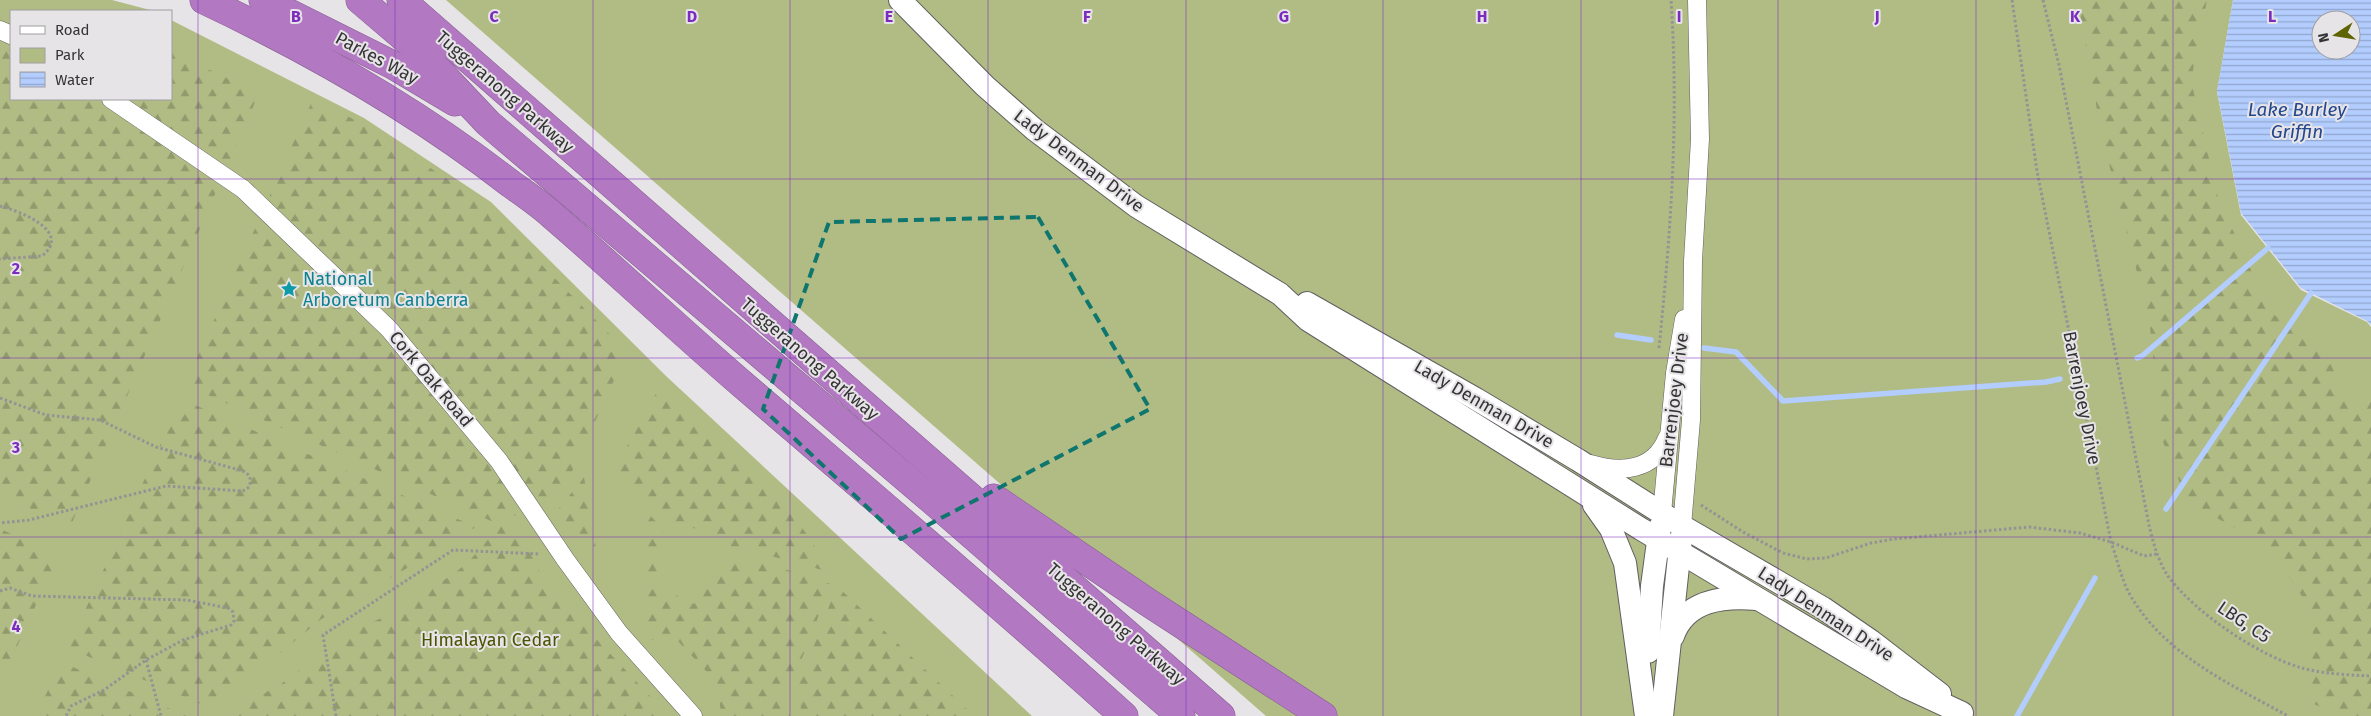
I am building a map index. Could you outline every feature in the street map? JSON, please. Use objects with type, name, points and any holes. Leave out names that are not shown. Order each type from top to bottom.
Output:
[{"type":"highway","points":[[204,0],[261,27],[338,69],[412,114],[483,162],[552,214],[680,331],[880,500],[1124,716]]},
{"type":"highway","name":"Parkes Way","points":[[263,0],[393,65],[488,123]]},
{"type":"highway","points":[[360,0],[422,53],[488,123]]},
{"type":"highway","name":"Tuggeranong Parkway","points":[[401,0],[1221,716]]},
{"type":"highway","name":"Tuggeranong Parkway","points":[[488,123],[933,501],[1181,716]]},
{"type":"highway","points":[[865,406],[948,466],[1149,603],[1323,716]]},
{"type":"highway","points":[[933,501],[1152,716]]},
{"type":"street","name":"Lady Denman Drive","points":[[900,0],[985,86],[1035,130],[1136,206],[1280,294],[1308,320],[1659,539],[1906,688],[1965,714]]},
{"type":"street","name":"Barrenjoey Drive","points":[[1682,526],[1691,420],[1693,262],[1700,139],[1697,0]]},
{"type":"street","name":"Cork Oak Road","points":[[111,100],[243,189],[390,328],[499,460],[565,559],[619,633],[693,716]]},
{"type":"street","name":"Barrenjoey Drive","points":[[1659,539],[1675,373],[1693,262]]},
{"type":"street","name":"Lady Denman Drive","points":[[1280,294],[1312,305],[1578,460],[1682,526],[1823,608],[1914,673],[1965,714]]},
{"type":"street","points":[[1578,460],[1613,470],[1627,470],[1651,460],[1661,451],[1669,430]]},
{"type":"street","points":[[1584,493],[1611,529],[1625,562],[1647,716]]},
{"type":"street","points":[[1662,716],[1682,526]]},
{"type":"street","points":[[1647,716],[1650,602],[1659,539]]},
{"type":"street","points":[[1671,640],[1681,620],[1712,600],[1725,597],[1761,599]]},
{"type":"path","points":[[1659,351],[1673,193],[1676,80],[1671,0]]},
{"type":"path","name":"Barrenjoey Drive","points":[[2012,0],[2037,172],[2111,542],[2129,592],[2157,631],[2200,667],[2288,716]]},
{"type":"path","name":"LBG, C5","points":[[2043,0],[2059,64],[2147,516],[2157,554],[2168,575],[2187,597],[2250,646],[2303,668],[2371,676]]},
{"type":"path","points":[[0,206],[22,212],[45,228],[50,235],[51,244],[46,253],[36,258],[0,259]]},
{"type":"path","points":[[0,398],[46,415],[100,420],[156,447],[243,471],[248,474],[250,481],[249,487],[243,491],[166,486],[29,520],[0,522]]},
{"type":"path","points":[[1685,495],[1743,532],[1782,553],[1807,559],[1826,558],[1871,543],[1894,539],[1997,528],[2054,528],[2111,542],[2144,556],[2157,554]]},
{"type":"path","points":[[336,716],[323,635],[453,550],[533,552],[565,559]]},
{"type":"path","points":[[0,590],[10,588],[32,596],[187,600],[228,608],[233,612],[234,621],[231,626],[183,640],[146,660],[104,690],[71,706],[66,716]]},
{"type":"path","points":[[146,660],[161,716]]},
{"type":"highlighted area","points":[[1038,217],[1150,409],[901,539],[763,409],[829,222]]},
{"type":"green space","name":"National Arboretum Canberra","points":[[0,0],[112,0],[150,10],[10,10],[10,100],[172,100],[172,21],[364,118],[491,202],[666,376],[1032,716],[0,716]]},
{"type":"green space","points":[[446,0],[2233,0],[2217,92],[2241,215],[2301,290],[2367,322],[2371,327],[2371,716],[1266,716]]},
{"type":"green space","points":[[2078,0],[2207,0],[2191,80],[2218,198],[2271,313],[2325,347],[2344,398],[2371,401],[2371,716],[2339,716],[2312,703],[2313,613],[2269,547],[2188,502],[2163,442],[2149,319],[2101,133]]},
{"type":"green space","points":[[10,41],[10,100],[172,100],[172,52],[259,93],[71,525],[0,496],[0,42]]},
{"type":"green space","points":[[313,99],[357,121],[463,189],[490,212],[627,352],[564,489],[521,514],[491,521],[185,385]]},
{"type":"green space","points":[[658,390],[786,504],[833,573],[771,556],[727,547],[697,529],[668,522],[614,470]]},
{"type":"green space","points":[[181,399],[476,527],[320,620],[213,709],[68,648]]},
{"type":"green space","points":[[584,477],[598,560],[554,515]]},
{"type":"green space","points":[[644,509],[663,529],[656,585],[694,604],[729,558],[766,563],[831,584],[799,666],[778,686],[790,716],[725,716],[721,713],[717,683],[677,640],[647,640]]},
{"type":"green space","name":"Himalayan Cedar","points":[[516,523],[547,587],[669,716],[238,716],[252,700],[281,684],[346,634],[401,609],[456,572],[470,560],[500,526]]},
{"type":"green space","points":[[0,529],[59,554],[0,684]]},
{"type":"green space","points":[[837,586],[970,712],[968,716],[803,716],[796,691]]},
{"type":"green space","points":[[61,662],[187,716],[36,716]]},
{"type":"water","name":"Lake Burley Griffin","points":[[2233,0],[2371,0],[2371,325],[2367,321],[2301,288],[2241,213],[2217,91]]},
{"type":"waterway","points":[[2137,358],[2142,356],[2268,248]]},
{"type":"waterway","points":[[2166,509],[2311,293]]},
{"type":"waterway","points":[[1617,335],[1651,340]]},
{"type":"waterway","points":[[1704,348],[1736,352],[1783,401],[2046,382],[2060,379]]},
{"type":"waterway","points":[[2017,716],[2095,578]]},
{"type":"place","name":"National Arboretum Canberra","points":[[289,289]]}]
